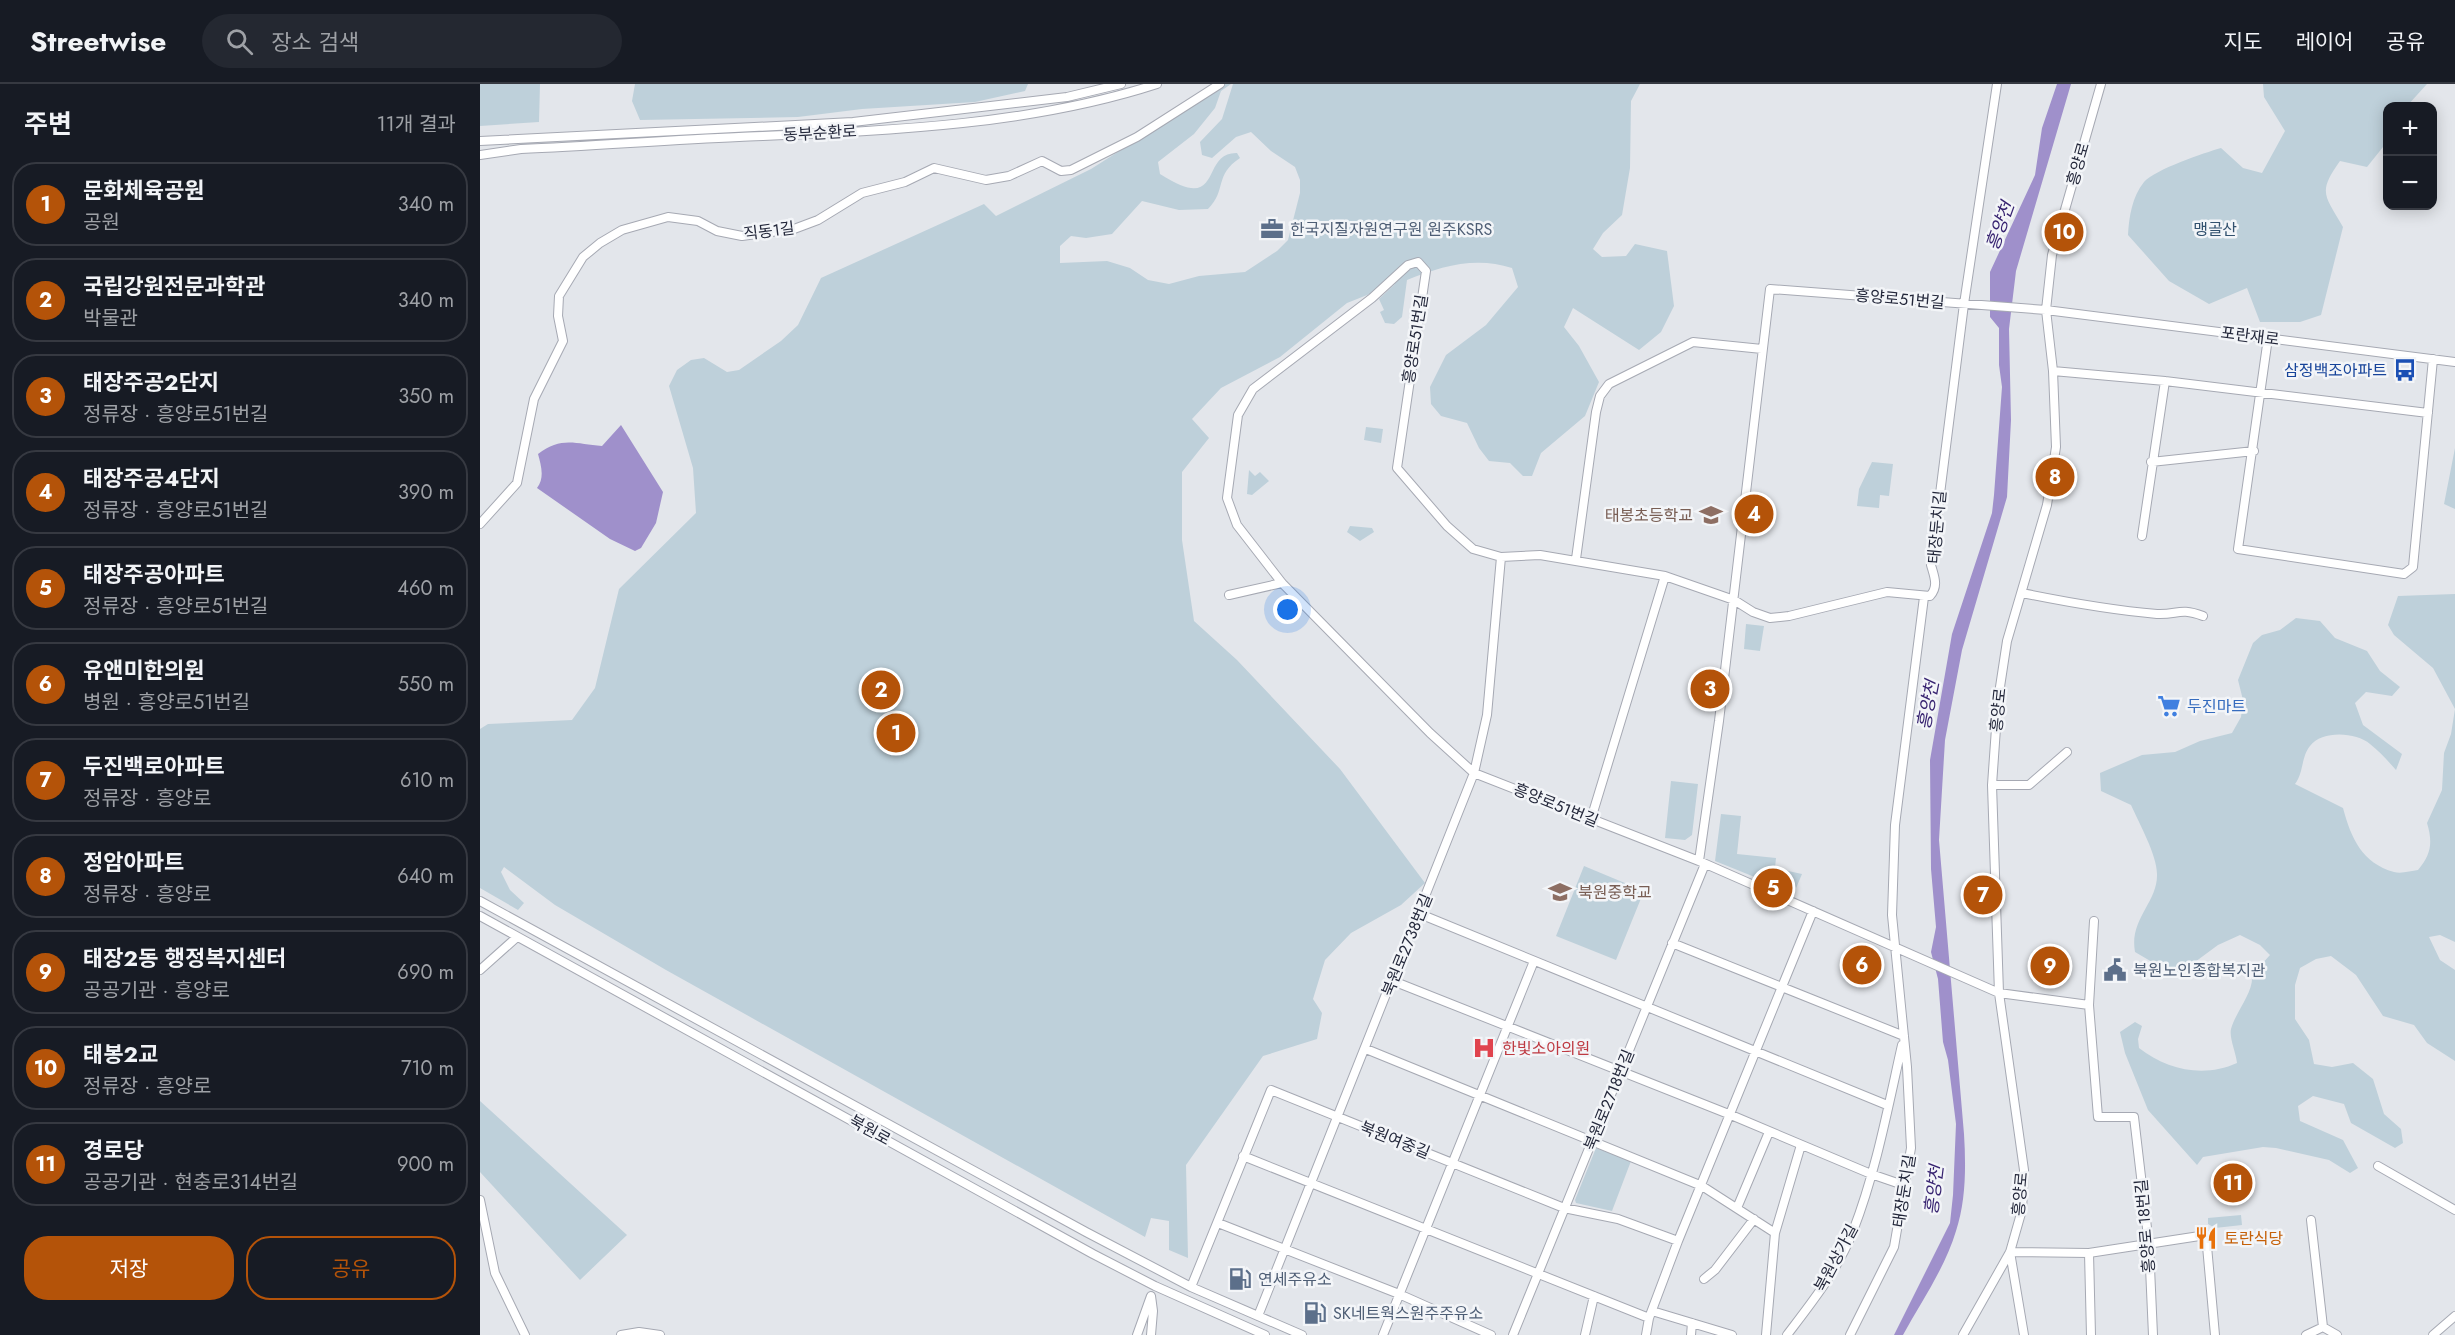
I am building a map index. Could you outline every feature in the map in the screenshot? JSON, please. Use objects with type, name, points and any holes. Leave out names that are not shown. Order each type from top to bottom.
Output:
[{"type":"street","name":"동부순환로","points":[[480,141],[853,122],[1067,97],[1121,84]]},
{"type":"street","name":"동부순환로","points":[[480,155],[521,149],[845,132],[978,120],[1076,107],[1157,84]]},
{"type":"street","name":"직동1길","points":[[480,524],[517,483],[534,399],[563,341],[558,316],[560,296],[583,257],[600,243],[622,230],[668,217],[698,221],[717,231],[742,236],[794,229],[819,220],[862,193],[905,182],[934,168],[986,180],[1009,176],[1042,161],[1061,171],[1071,170],[1137,137],[1220,84]]},
{"type":"street","name":"태장둔치길","points":[[1851,1335],[1894,1247],[1911,1148],[1900,949],[1892,915],[1895,825],[1924,597],[1935,591],[1936,582],[1931,565],[1964,304],[1997,84]]},
{"type":"street","name":"흥양로","points":[[1963,1335],[2010,1252],[2022,1210],[2024,1170],[1999,993],[1992,785],[1998,700],[2007,641],[2047,505],[2055,458],[2053,371],[2046,310],[2052,255],[2101,84]]},
{"type":"street","name":"흥양로51번길","points":[[1964,304],[1772,288],[1768,292],[1734,600],[1665,576],[1576,559],[1540,555],[1502,556],[1473,549],[1447,526],[1397,468],[1426,271],[1418,262],[1408,265],[1372,298],[1253,389],[1238,416],[1227,498],[1237,525],[1282,583],[1430,733],[1474,772],[1702,863],[1999,993]]},
{"type":"street","points":[[1964,304],[2046,310]]},
{"type":"street","name":"포란재로","points":[[2046,310],[2455,362]]},
{"type":"street","points":[[2268,338],[2238,549],[2404,574],[2413,567],[2433,359]]},
{"type":"street","points":[[1576,559],[1596,412],[1600,396],[1609,384],[1693,342],[1762,349]]},
{"type":"street","points":[[2053,371],[2165,381],[2428,413]]},
{"type":"street","points":[[2142,536],[2151,462],[2165,381]]},
{"type":"street","points":[[2151,462],[2253,451]]},
{"type":"street","name":"북원로2738번길","points":[[1258,1316],[1420,914],[1474,772],[1487,715],[1502,556]]},
{"type":"street","points":[[1591,819],[1665,576]]},
{"type":"street","points":[[1229,595],[1282,583]]},
{"type":"street","points":[[1702,863],[1734,600],[1753,612],[1770,618],[1789,616],[1887,592],[1924,597]]},
{"type":"street","points":[[2022,592],[2073,603],[2160,614],[2186,610],[2203,616]]},
{"type":"street","points":[[1992,785],[2030,785],[2067,752]]},
{"type":"street","name":"북원로2718번길","points":[[1513,1335],[1593,1142],[1702,863]]},
{"type":"street","name":"북원로","points":[[480,901],[1160,1271],[1191,1287],[1302,1335]]},
{"type":"street","points":[[1646,1335],[1650,1315],[1678,1241],[1813,911]]},
{"type":"street","points":[[1420,914],[1887,1105]]},
{"type":"street","name":"북원로","points":[[480,916],[1155,1286],[1265,1335]]},
{"type":"street","points":[[1999,993],[2090,1005],[2094,921]]},
{"type":"street","points":[[480,970],[517,937]]},
{"type":"street","points":[[1672,944],[1904,1036]]},
{"type":"street","name":"북원여중길","points":[[1383,1335],[1534,961]]},
{"type":"street","points":[[1393,981],[1507,1029],[1731,1115],[1871,1174],[1906,1186]]},
{"type":"street","name":"흥양로 18번길","points":[[2090,1005],[2098,1117],[2134,1117],[2149,1245],[2153,1335]]},
{"type":"street","name":"북원상가길","points":[[1787,1335],[1832,1273],[1853,1232],[1871,1174],[1904,1036]]},
{"type":"street","points":[[1366,1049],[1702,1186],[1775,1233]]},
{"type":"street","points":[[1191,1287],[1271,1090],[1337,1117]]},
{"type":"street","name":"북원여중길","points":[[1337,1117],[1564,1208],[1618,1219],[1678,1241]]},
{"type":"street","points":[[1737,1208],[1769,1132]]},
{"type":"street","points":[[1766,1335],[1775,1233],[1801,1145]]},
{"type":"street","points":[[1243,1156],[1594,1296],[1650,1315],[1692,1323],[1732,1335]]},
{"type":"street","points":[[2378,1166],[2455,1210]]},
{"type":"street","points":[[480,1200],[495,1273],[525,1335]]},
{"type":"street","points":[[1704,1279],[1715,1270],[1754,1219]]},
{"type":"street","points":[[2311,1220],[2322,1327]]},
{"type":"street","points":[[1218,1223],[1398,1294],[1491,1335]]},
{"type":"street","points":[[2024,1335],[2010,1252],[2089,1253],[2206,1235],[2215,1335]]},
{"type":"street","points":[[2089,1253],[2091,1335]]},
{"type":"street","points":[[1137,1335],[1160,1271]]},
{"type":"street","points":[[1151,1296],[1153,1311],[1151,1335]]},
{"type":"street","points":[[1585,1335],[1594,1296]]},
{"type":"street","points":[[2433,1335],[2455,1316]]},
{"type":"street","points":[[1691,1335],[1692,1323]]},
{"type":"street","points":[[2306,1335],[2322,1327]]},
{"type":"street","points":[[2322,1327],[2337,1335]]},
{"type":"street","points":[[621,1335],[639,1332],[660,1335]]},
{"type":"green space","points":[[480,84],[540,84],[539,122],[480,126]]},
{"type":"green space","points":[[635,84],[1028,84],[1025,91],[975,102],[862,109],[798,117],[640,120],[632,101]]},
{"type":"green space","points":[[1225,84],[1231,84],[1221,91],[1215,108],[1194,134],[1158,162],[1160,174],[1180,185],[1194,188],[1203,186],[1225,155],[1237,153],[1240,158],[1227,170],[1214,202],[1208,209],[1179,210],[1142,201],[1112,234],[1086,238],[1071,236],[1060,246],[1060,263],[1107,261],[1130,268],[1148,280],[1169,284],[1199,276],[1245,272],[1277,251],[1288,240],[1300,193],[1300,180],[1295,167],[1271,151],[1251,132],[1236,137],[1212,158],[1202,155],[1200,142],[1222,119],[1233,84],[1640,84],[1631,101],[1630,168],[1622,215],[1603,233],[1593,249],[1602,257],[1626,256],[1635,244],[1667,251],[1674,306],[1661,332],[1639,350],[1573,308],[1564,327],[1579,346],[1599,382],[1585,416],[1541,453],[1532,476],[1523,476],[1510,463],[1489,461],[1479,448],[1467,423],[1441,416],[1431,404],[1430,387],[1446,355],[1486,325],[1518,287],[1512,268],[1499,264],[1459,264],[1407,280],[1402,317],[1394,324],[1385,323],[1380,312],[1384,310],[1379,299],[1395,284],[1347,303],[1280,357],[1221,388],[1192,419],[1209,438],[1182,472],[1182,540],[1194,621],[1237,660],[1340,769],[1425,883],[1401,905],[1351,933],[1325,960],[1313,999],[1322,1013],[1317,1039],[1263,1056],[1186,1165],[1188,1258],[1169,1250],[1169,1221],[1151,1218],[1145,1237],[666,970],[555,905],[504,867],[501,872],[510,890],[524,903],[518,910],[480,888],[480,729],[488,724],[572,720],[595,688],[619,589],[696,513],[693,468],[669,386],[677,370],[691,360],[704,358],[727,372],[739,370],[781,341],[798,325],[821,278],[984,204],[996,216],[1091,169]]},
{"type":"green space","name":"맹골산","points":[[2263,84],[2427,84],[2411,102],[2383,102],[2383,147],[2367,167],[2340,161],[2328,180],[2326,194],[2343,227],[2321,315],[2300,322],[2260,322],[2247,288],[2209,304],[2169,281],[2128,235],[2132,207],[2140,188],[2150,177],[2169,167],[2221,148],[2243,168],[2262,173],[2285,131],[2264,97]]},
{"type":"green space","points":[[1366,427],[1383,429],[1381,443],[1364,440]]},
{"type":"green space","points":[[2455,448],[2455,509],[2444,504]]},
{"type":"green space","points":[[1872,462],[1893,464],[1889,496],[1880,495],[1879,508],[1857,506],[1859,489]]},
{"type":"green space","points":[[1249,470],[1255,476],[1260,472],[1269,481],[1252,495],[1247,494]]},
{"type":"green space","points":[[1350,526],[1372,528],[1374,532],[1360,541],[1347,532]]},
{"type":"green space","points":[[2455,594],[2455,709],[2433,668],[2394,635],[2388,625],[2398,596]]},
{"type":"green space","points":[[2296,618],[2320,621],[2335,638],[2367,651],[2380,671],[2400,687],[2392,696],[2366,692],[2355,703],[2363,725],[2402,754],[2396,770],[2364,740],[2348,735],[2331,735],[2322,737],[2310,746],[2295,784],[2343,808],[2354,839],[2360,848],[2366,856],[2383,868],[2397,873],[2418,870],[2426,859],[2430,848],[2427,823],[2442,790],[2444,753],[2451,734],[2455,709],[2455,942],[2440,935],[2429,937],[2440,960],[2455,970],[2455,1061],[2427,1043],[2414,1025],[2383,1016],[2356,975],[2331,956],[2316,959],[2300,968],[2295,985],[2295,1019],[2309,1040],[2314,1064],[2332,1067],[2353,1063],[2373,1079],[2384,1114],[2401,1129],[2403,1143],[2395,1148],[2351,1123],[2344,1104],[2313,1096],[2298,1106],[2300,1121],[2343,1140],[2358,1168],[2350,1173],[2329,1160],[2263,1147],[2203,1157],[2197,1165],[2148,1110],[2125,1053],[2120,1032],[2135,1022],[2142,1026],[2138,1039],[2139,1048],[2161,1062],[2174,1066],[2199,1071],[2224,1068],[2237,1063],[2231,1037],[2233,1022],[2248,995],[2252,975],[2270,955],[2260,945],[2240,935],[2218,945],[2176,976],[2135,952],[2136,930],[2156,884],[2156,866],[2151,849],[2131,805],[2101,791],[2100,773],[2142,755],[2175,752],[2200,741],[2232,733],[2241,717],[2243,700],[2238,680],[2253,643],[2262,635],[2280,630]]},
{"type":"green space","points":[[1746,624],[1764,626],[1760,651],[1744,649]]},
{"type":"green space","points":[[1671,781],[1698,784],[1692,835],[1685,840],[1665,838]]},
{"type":"green space","points":[[1721,814],[1741,816],[1737,854],[1776,858],[1775,868],[1802,874],[1794,893],[1715,861]]},
{"type":"green space","points":[[1584,866],[1644,891],[1616,960],[1556,936]]},
{"type":"green space","points":[[480,1101],[627,1235],[580,1280],[480,1172]]},
{"type":"green space","points":[[1596,1148],[1631,1161],[1612,1211],[1576,1203],[1575,1200]]},
{"type":"green space","points":[[2241,1215],[2242,1225],[2215,1228],[2208,1224],[2208,1218]]},
{"type":"shaded area","points":[[2057,84],[2071,84],[2016,271],[2009,329],[2011,420],[2007,497],[1962,650],[1945,740],[1939,840],[1964,1134],[1963,1196],[1956,1231],[1939,1271],[1903,1335],[1894,1335],[1950,1223],[1953,1195],[1956,1124],[1948,1060],[1943,1042],[1938,979],[1931,952],[1936,927],[1931,869],[1930,760],[1952,634],[1992,513],[2002,387],[1999,365],[1999,328],[1990,317],[1990,272],[2035,175],[2042,128]]},
{"type":"shaded area","points":[[621,425],[663,492],[656,523],[641,548],[635,551],[610,539],[537,488],[542,476],[538,454],[546,448],[569,442],[602,446]]},
{"type":"place","name":"한국지질자원연구원 원주KSRS","points":[[1272,229]]},
{"type":"place","name":"태봉2교","points":[[2064,232]]},
{"type":"place","name":"삼정백조아파트","points":[[2405,370]]},
{"type":"place","name":"정암아파트","points":[[2055,477]]},
{"type":"place","name":"태장주공4단지","points":[[1754,514]]},
{"type":"place","name":"태봉초등학교","points":[[1711,515]]},
{"type":"place","name":"태장주공2단지","points":[[1710,689]]},
{"type":"place","name":"국립강원전문과학관","points":[[881,690]]},
{"type":"place","name":"두진마트","points":[[2169,706]]},
{"type":"place","name":"문화체육공원","points":[[896,733]]},
{"type":"place","name":"태장주공아파트","points":[[1773,888]]},
{"type":"place","name":"북원중학교","points":[[1560,892]]},
{"type":"place","name":"두진백로아파트","points":[[1983,895]]},
{"type":"place","name":"유앤미한의원","points":[[1862,965]]},
{"type":"place","name":"태장2동 행정복지센터","points":[[2050,966]]},
{"type":"place","name":"북원노인종합복지관","points":[[2115,970]]},
{"type":"place","name":"한빛소아의원","points":[[1484,1048]]},
{"type":"place","name":"경로당","points":[[2233,1183]]},
{"type":"place","name":"토란식당","points":[[2206,1238]]},
{"type":"place","name":"연세주유소","points":[[1240,1279]]},
{"type":"place","name":"SK네트웍스원주주유소","points":[[1315,1313]]},
{"type":"water label","name":"흥양천","points":[[2000,226]]},
{"type":"water label","name":"흥양천","points":[[1928,705]]},
{"type":"water label","name":"흥양천","points":[[1934,1190]]}]
